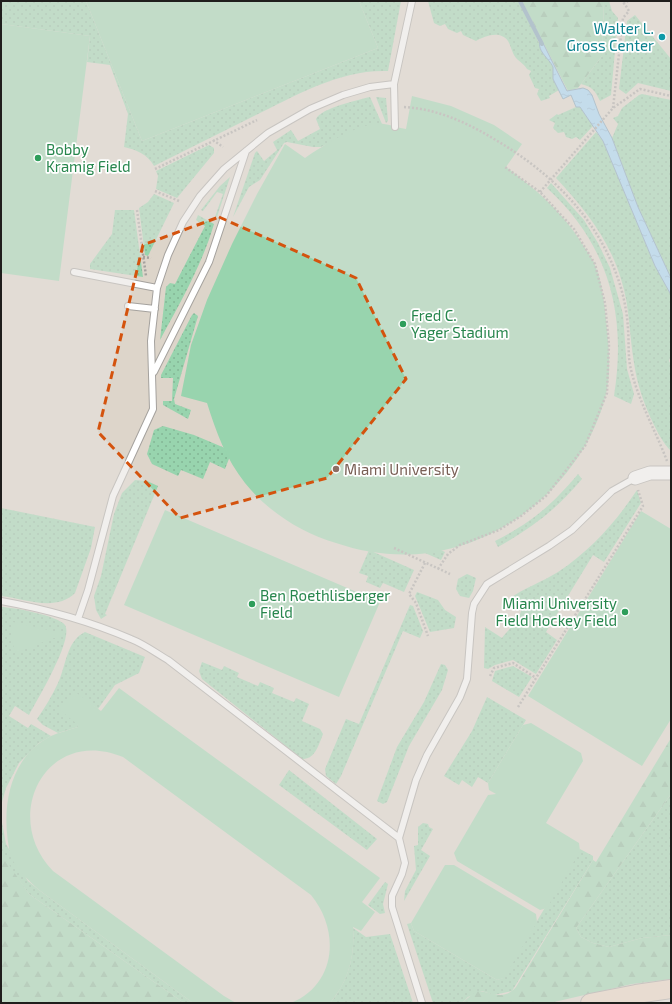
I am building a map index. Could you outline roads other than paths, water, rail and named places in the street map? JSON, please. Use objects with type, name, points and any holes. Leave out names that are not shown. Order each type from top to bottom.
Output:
[{"type":"main road","points":[[590,1003],[671,989]]},
{"type":"street","points":[[635,478],[650,473],[671,473]]},
{"type":"lane","points":[[395,127],[394,84],[412,1]]},
{"type":"lane","points":[[78,619],[88,590],[113,496],[153,409],[151,341],[157,288],[168,256],[186,218],[210,185],[246,149],[268,133],[310,109],[343,95],[370,87],[394,84]]},
{"type":"lane","points":[[153,373],[209,262],[246,149]]},
{"type":"lane","points":[[74,272],[157,288]]},
{"type":"lane","points":[[128,306],[155,310]]},
{"type":"lane","points":[[422,1003],[392,907],[392,896],[402,874],[405,863],[399,838],[416,780],[427,755],[460,697],[467,679],[474,604],[487,584],[501,574],[550,546],[572,530],[612,491],[635,478]]},
{"type":"lane","points":[[1,601],[41,608],[78,619],[132,639],[168,660],[399,838]]},
{"type":"water","points":[[541,39],[567,91],[583,88],[588,90],[592,95],[599,114],[612,138],[638,207],[671,278],[671,295],[655,266],[603,141],[580,107],[576,107],[571,95],[563,99],[553,79],[553,67],[541,50]]},
{"type":"waterway","points":[[520,1],[542,44]]},
{"type":"place","name":"Walter L. Gross Center","points":[[662,37]]},
{"type":"place","name":"Bobby Kramig Field","points":[[38,158]]},
{"type":"place","name":"Fred C. Yager Stadium","points":[[403,324]]},
{"type":"place","name":"Miami University","points":[[336,469]]},
{"type":"place","name":"Ben Roethlisberger Field","points":[[252,604]]},
{"type":"place","name":"Miami University Field Hockey Field","points":[[625,612]]}]
